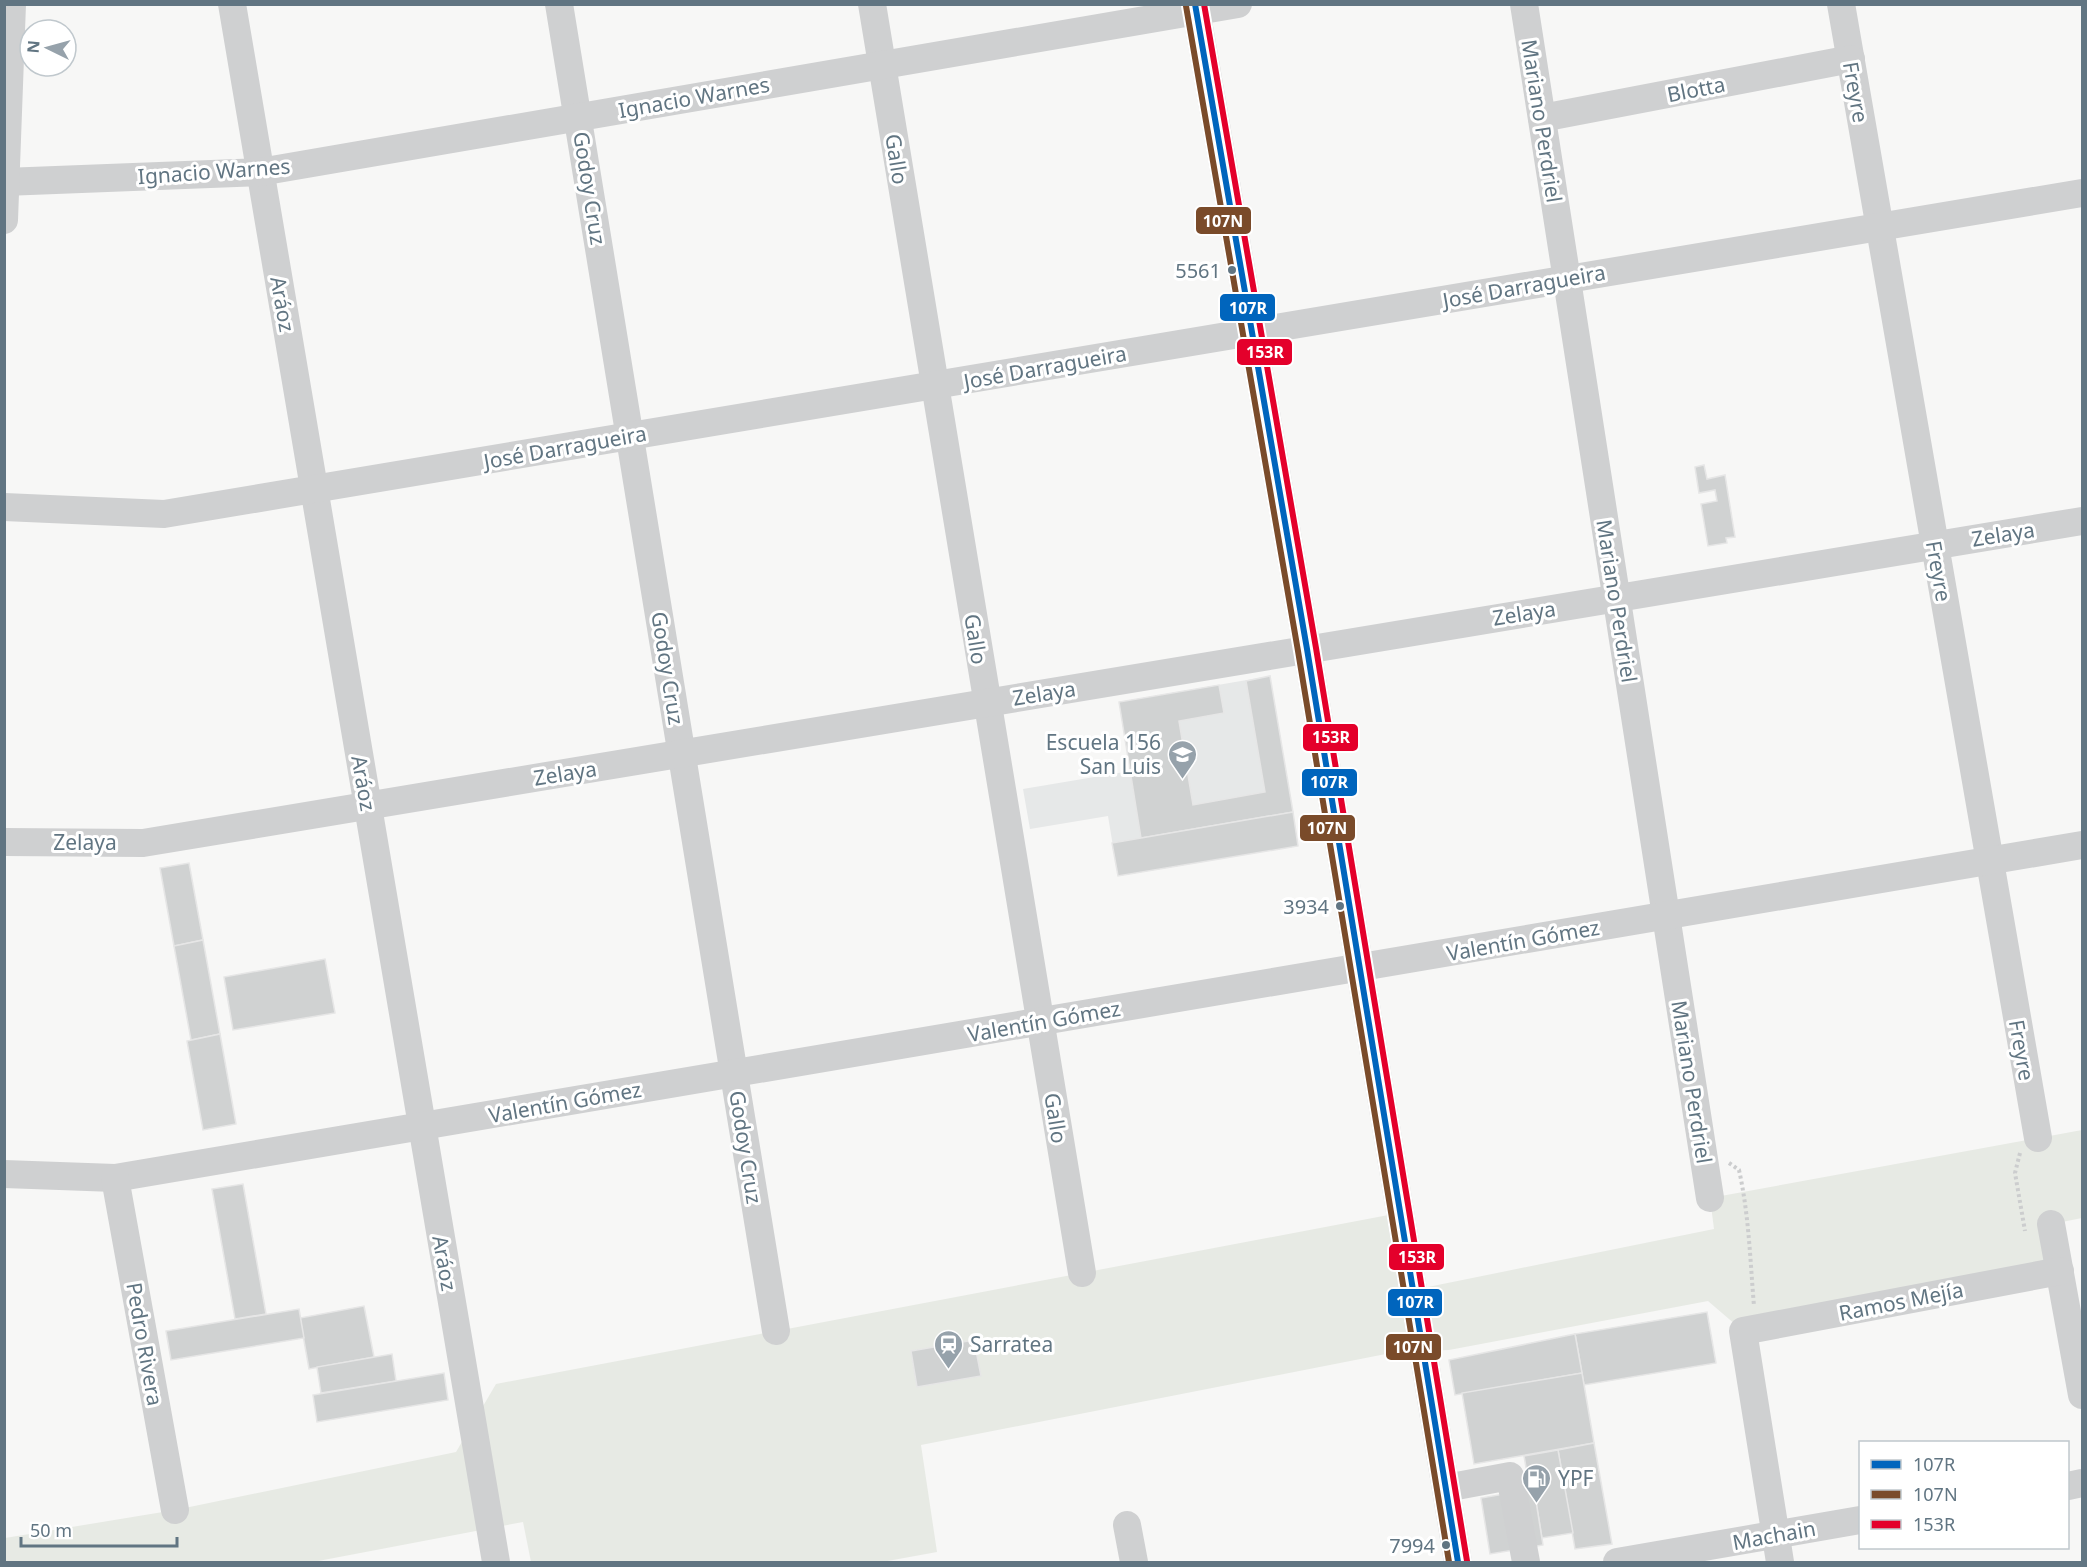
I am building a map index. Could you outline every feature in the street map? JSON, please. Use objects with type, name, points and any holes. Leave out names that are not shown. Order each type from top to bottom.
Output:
[{"type":"street","points":[[4,220],[12,4]]},
{"type":"street","name":"Aráoz","points":[[232,4],[496,1563]]},
{"type":"street","name":"Godoy Cruz","points":[[559,4],[776,1331]]},
{"type":"street","name":"Gallo","points":[[872,4],[1082,1273]]},
{"type":"street","name":"Ignacio Warnes","points":[[5,182],[260,172],[882,65],[1195,8],[1238,4]]},
{"type":"street","name":"Mariano Perdriel","points":[[1524,4],[1710,1198]]},
{"type":"street","name":"Freyre","points":[[1841,4],[1989,861],[2029,1144]]},
{"type":"street","points":[[1195,8],[1306,650],[1357,968],[1458,1563]]},
{"type":"street","name":"Blotta","points":[[1542,118],[1851,59]]},
{"type":"street","name":"José Darragueira","points":[[4,507],[164,514],[2082,193]]},
{"type":"street","name":"Zelaya","points":[[4,842],[142,843],[2082,521]]},
{"type":"street","name":"Valentín Gómez","points":[[4,1174],[115,1178],[2082,845]]},
{"type":"street","name":"Pedro Rivera","points":[[115,1178],[174,1510]]},
{"type":"street","points":[[2051,1224],[2047,1273],[2082,1395]]},
{"type":"street","name":"Ramos Mejía","points":[[1743,1331],[2047,1273]]},
{"type":"street","points":[[1743,1331],[1780,1563]]},
{"type":"street","points":[[1446,1488],[1510,1476],[1526,1563]]},
{"type":"street","name":"Machain","points":[[1617,1563],[1859,1521]]},
{"type":"street","points":[[1127,1525],[1134,1563]]},
{"type":"path","points":[[2029,1144],[2015,1173],[2047,1273]]},
{"type":"path","points":[[1705,1167],[1728,1163],[1739,1170],[1751,1241],[1754,1310],[1743,1331]]},
{"type":"shaded area","name":"Escuela 156 San Luis","points":[[1270,676],[1298,846],[1118,876],[1108,816],[1030,829],[1023,789],[1130,771],[1119,702]]},
{"type":"shaded area","points":[[2082,1130],[2082,1218],[2052,1224],[2060,1271],[1743,1331],[1708,1301],[1449,1350],[1396,1352],[921,1445],[937,1552],[882,1562],[531,1562],[523,1522],[313,1562],[5,1562],[5,1538],[175,1510],[456,1452],[496,1384],[1399,1213],[1413,1290],[1714,1229],[1710,1198]]},
{"type":"building","points":[[1704,465],[1707,479],[1725,475],[1735,537],[1726,538],[1727,543],[1708,546],[1701,504],[1717,501],[1715,490],[1699,493],[1695,467]]},
{"type":"building","points":[[1270,676],[1293,812],[1141,838],[1119,702],[1219,685],[1224,713],[1179,721],[1193,805],[1265,792],[1246,681]]},
{"type":"building","points":[[1293,812],[1298,846],[1118,876],[1112,843]]},
{"type":"building","points":[[189,863],[203,940],[174,946],[160,868]]},
{"type":"building","points":[[203,940],[220,1034],[191,1040],[174,946]]},
{"type":"building","points":[[325,959],[335,1013],[233,1030],[224,977]]},
{"type":"building","points":[[220,1034],[236,1124],[203,1130],[187,1041]]},
{"type":"building","points":[[243,1184],[266,1314],[235,1319],[212,1189]]},
{"type":"building","points":[[364,1306],[374,1357],[309,1369],[300,1318]]},
{"type":"building","points":[[299,1309],[304,1338],[171,1360],[166,1331]]},
{"type":"building","points":[[1707,1312],[1716,1363],[1584,1385],[1575,1334]]},
{"type":"building","points":[[1575,1334],[1582,1373],[1455,1395],[1449,1360]]},
{"type":"building","points":[[974,1340],[981,1376],[917,1387],[911,1351]]},
{"type":"building","points":[[392,1354],[396,1381],[321,1393],[317,1367]]},
{"type":"building","points":[[444,1373],[448,1400],[317,1422],[313,1395]]},
{"type":"building","points":[[1582,1373],[1594,1443],[1474,1464],[1462,1393]]},
{"type":"building","points":[[1594,1443],[1612,1544],[1575,1549],[1558,1450]]},
{"type":"building","points":[[1558,1450],[1573,1533],[1542,1538],[1534,1489],[1530,1490],[1524,1456]]},
{"type":"building","points":[[1534,1489],[1543,1545],[1490,1554],[1481,1498]]},
{"type":"transit line","name":"107R","points":[[1195,4],[1307,649],[1458,1562]]},
{"type":"transit line","name":"153R","points":[[1204,4],[1316,648],[1467,1561]]},
{"type":"transit line","name":"107N","points":[[1186,6],[1298,651],[1449,1562]]},
{"type":"place","name":"5561","points":[[1232,270]]},
{"type":"place","name":"Escuela 156 San Luis","points":[[1182,780]]},
{"type":"place","name":"3934","points":[[1340,906]]},
{"type":"place","name":"Sarratea","points":[[949,1370]]},
{"type":"place","name":"YPF","points":[[1537,1504]]},
{"type":"place","name":"7994","points":[[1446,1545]]}]
